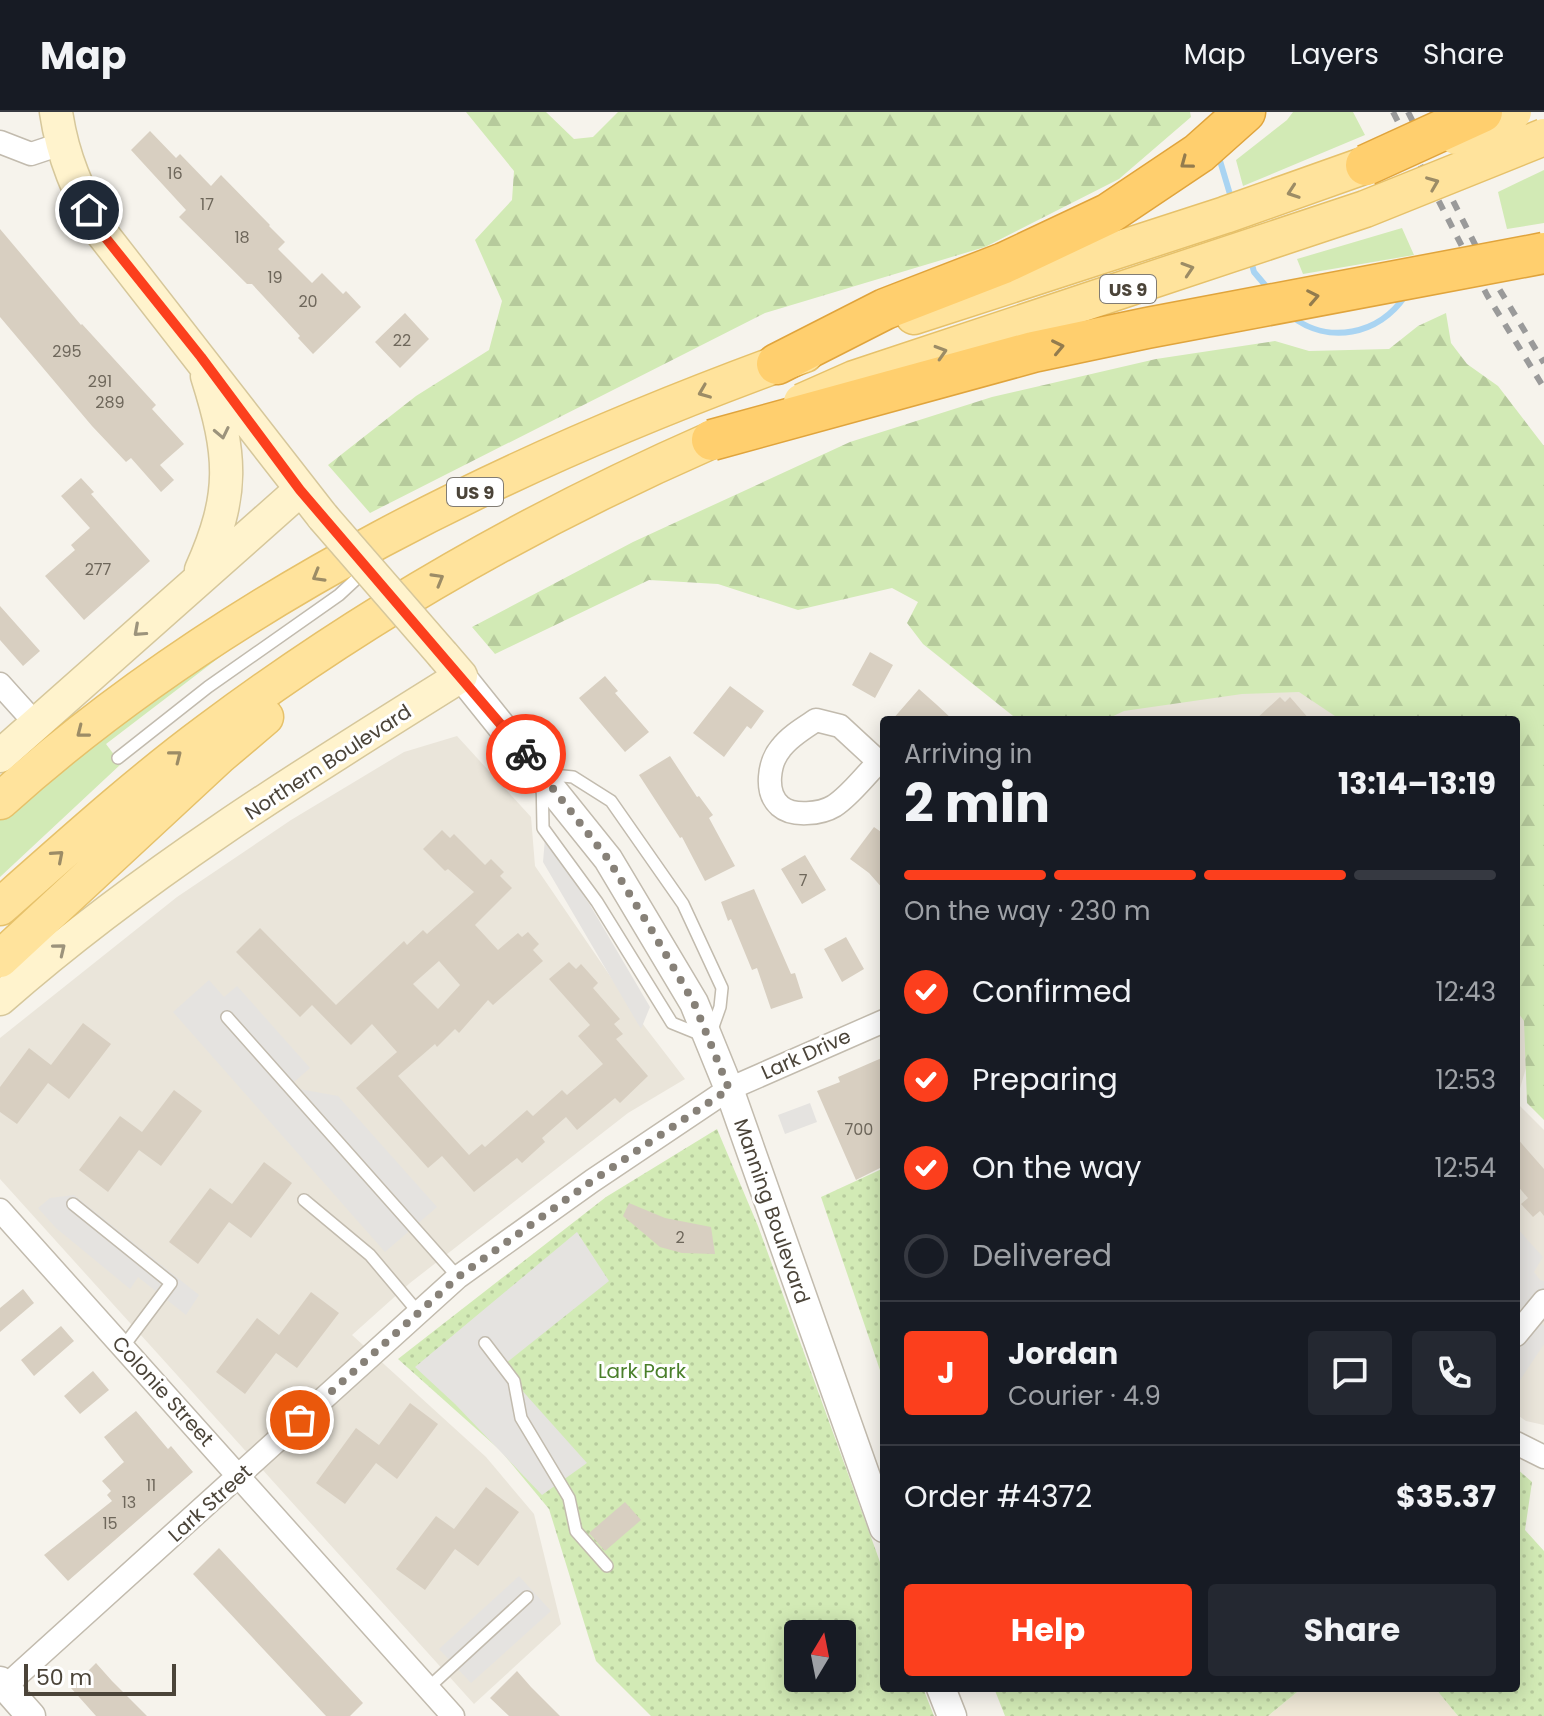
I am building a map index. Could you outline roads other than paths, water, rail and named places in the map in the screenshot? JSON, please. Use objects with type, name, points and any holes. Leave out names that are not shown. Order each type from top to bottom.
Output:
[{"type":"highway","points":[[777,364],[885,309],[990,269],[1108,214],[1189,160],[1245,112]]},
{"type":"highway","points":[[1366,165],[1482,112]]},
{"type":"highway","points":[[712,440],[1046,349],[1544,253]]},
{"type":"main road","points":[[56,112],[61,144],[76,189],[101,232],[201,357],[300,490],[452,666]]},
{"type":"main road","name":"US 9","points":[[0,801],[116,705],[191,653],[287,594],[423,517],[605,433],[777,364],[1451,138],[1513,112]]},
{"type":"main road","name":"US 9","points":[[0,907],[163,766],[252,699],[360,626],[503,542],[615,484],[854,379],[1365,209],[1544,137]]},
{"type":"main road","points":[[197,578],[220,526],[227,479],[225,446],[201,357]]},
{"type":"main road","points":[[0,756],[197,578],[300,490]]},
{"type":"main road","points":[[0,959],[209,765],[275,710],[360,626]]},
{"type":"main road","name":"Northern Boulevard","points":[[0,999],[141,887],[284,789],[452,666]]},
{"type":"street","points":[[0,142],[31,154],[61,144]]},
{"type":"street","name":"Manning Boulevard","points":[[452,666],[608,859],[694,1003],[729,1089],[880,1517]]},
{"type":"street","points":[[0,684],[36,724]]},
{"type":"street","points":[[880,762],[840,726],[816,720],[781,747],[774,758],[769,781],[780,806],[795,812],[812,813],[833,806],[880,766]]},
{"type":"street","name":"Lark Drive","points":[[729,1089],[880,1023]]},
{"type":"street","name":"Lark Street","points":[[2,1686],[239,1477],[458,1277],[592,1181],[729,1089]]},
{"type":"street","name":"Colonie Street","points":[[0,1210],[453,1716]]},
{"type":"street","points":[[1520,1330],[1544,1301]]},
{"type":"street","points":[[1520,1445],[1544,1457]]},
{"type":"street","points":[[2,1686],[31,1716]]},
{"type":"street","points":[[943,1692],[952,1716]]},
{"type":"lane","points":[[392,546],[423,517]]},
{"type":"lane","points":[[118,758],[208,687],[339,595],[381,556]]},
{"type":"lane","points":[[542,774],[573,777],[611,801],[683,904],[722,988],[720,1007],[709,1038]]},
{"type":"lane","points":[[227,1017],[458,1277]]},
{"type":"lane","points":[[304,1200],[370,1255],[418,1312]]},
{"type":"lane","points":[[73,1204],[171,1283],[123,1347]]},
{"type":"lane","points":[[485,1343],[514,1381],[521,1418],[569,1498],[576,1531],[607,1566]]},
{"type":"lane","points":[[428,1688],[527,1597]]},
{"type":"waterway","points":[[1218,154],[1232,201]]},
{"type":"waterway","points":[[1251,261],[1254,272],[1271,292]]},
{"type":"waterway","points":[[1291,316],[1321,331],[1352,332],[1381,320],[1405,296]]},
{"type":"railway","points":[[1393,112],[1487,295],[1544,388]]},
{"type":"railway","points":[[1408,112],[1489,272],[1544,363]]},
{"type":"park label","name":"Lark Park","points":[[642,1371]]}]
